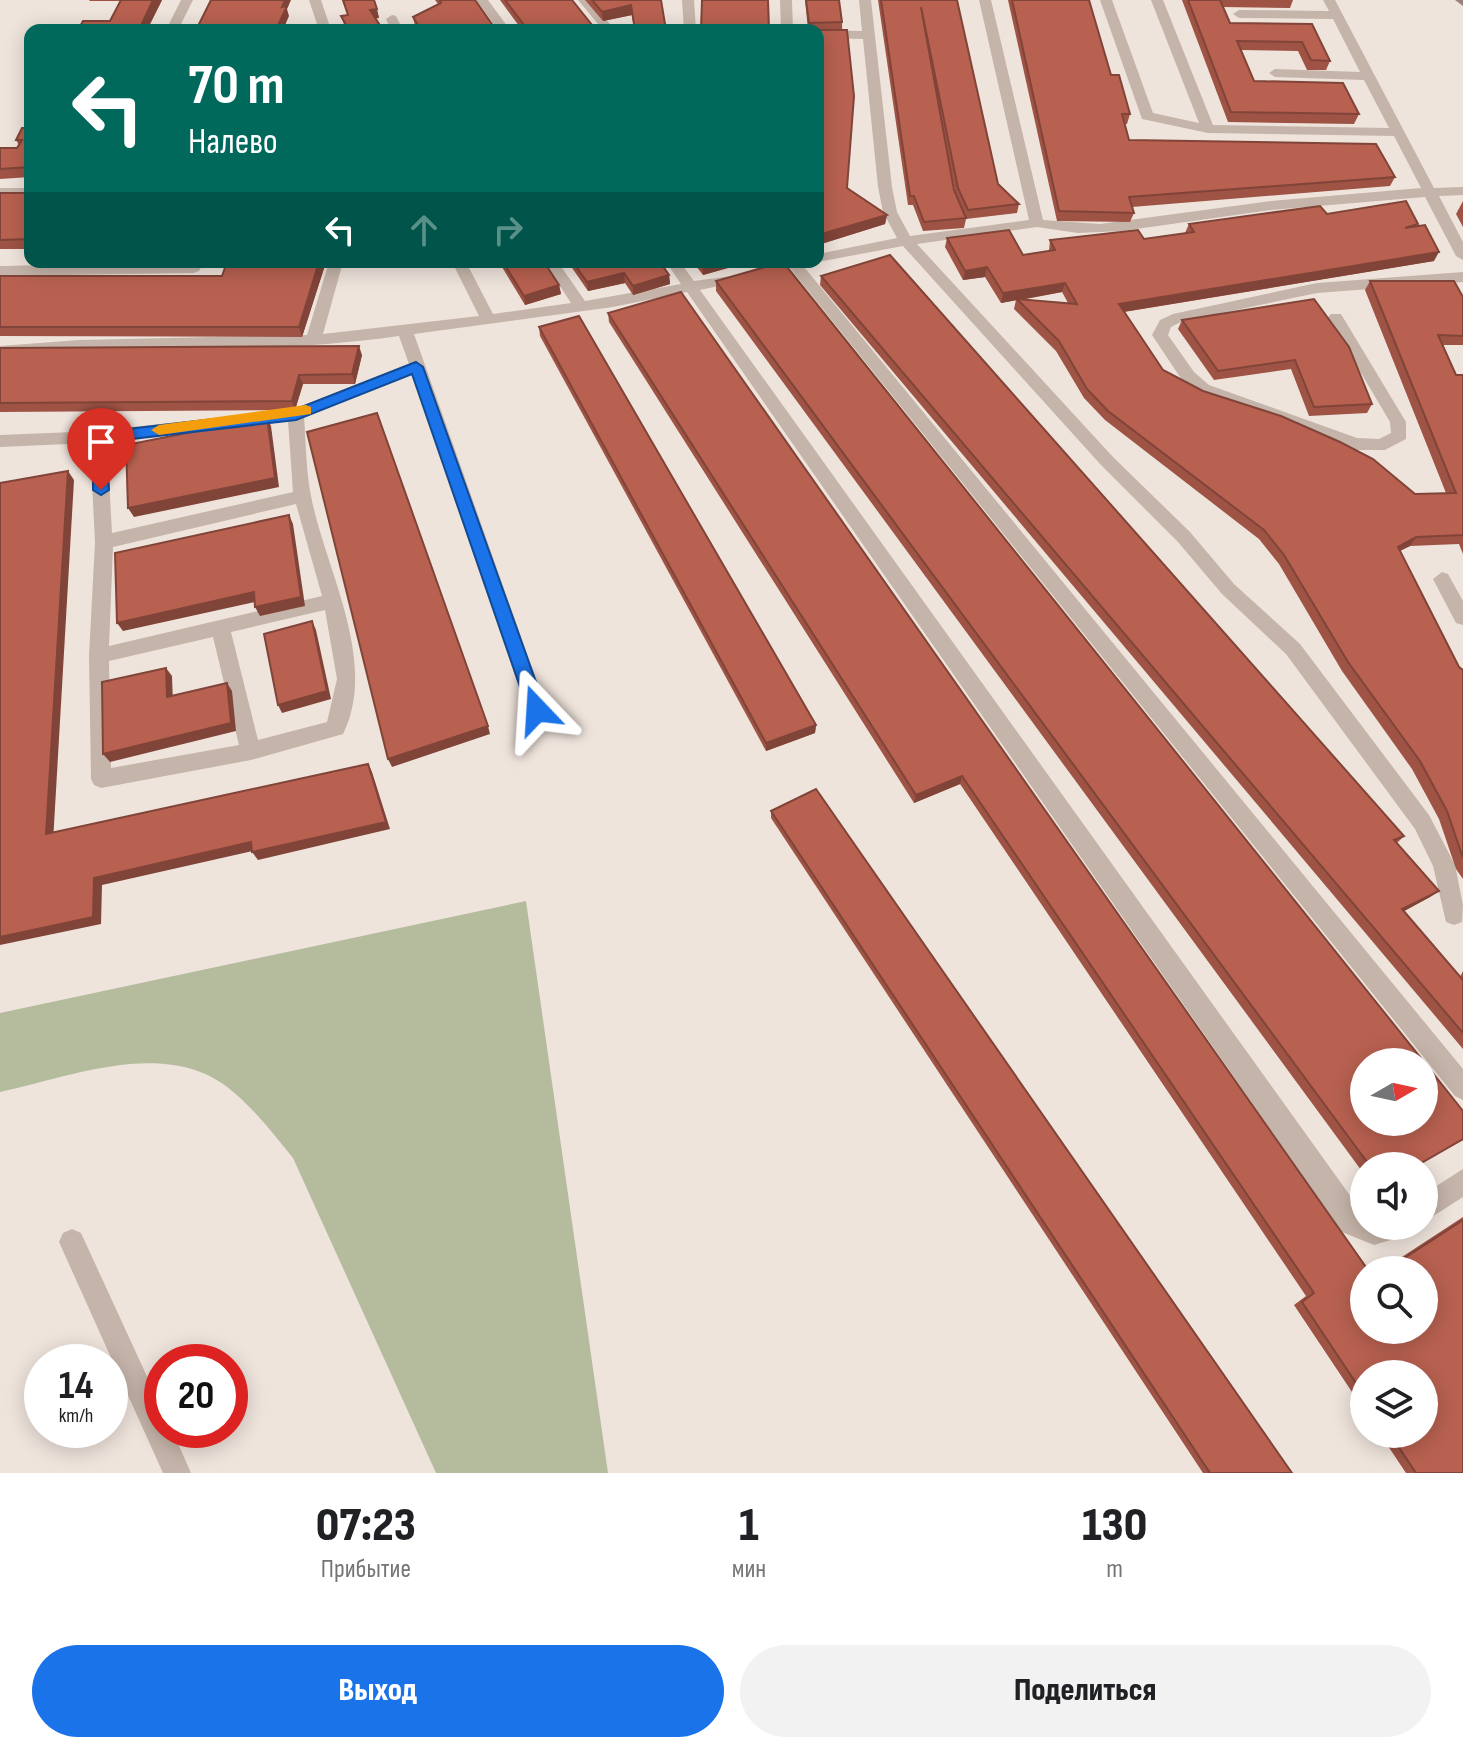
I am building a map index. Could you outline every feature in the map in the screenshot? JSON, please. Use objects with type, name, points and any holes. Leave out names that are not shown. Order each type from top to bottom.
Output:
[{"type":"lane","points":[[175,24],[187,0]]},
{"type":"lane","points":[[315,0],[323,24]]},
{"type":"lane","points":[[482,0],[500,24]]},
{"type":"lane","points":[[584,0],[604,24]]},
{"type":"lane","points":[[688,0],[690,24]]},
{"type":"lane","points":[[786,0],[787,24]]},
{"type":"lane","points":[[865,0],[885,187],[890,212],[906,241],[1107,461],[1184,537],[1228,589],[1293,649],[1422,822],[1444,865],[1454,915]]},
{"type":"lane","points":[[985,0],[1037,223]]},
{"type":"lane","points":[[1106,0],[1147,116],[1176,125],[1208,129],[1399,132]]},
{"type":"lane","points":[[1157,0],[1208,129]]},
{"type":"lane","points":[[1329,0],[1463,256]]},
{"type":"lane","points":[[1239,14],[1337,15]]},
{"type":"lane","points":[[824,34],[868,35]]},
{"type":"lane","points":[[1275,73],[1371,76]]},
{"type":"lane","points":[[824,257],[906,241],[1037,223],[1053,228],[1097,227],[1335,198],[1463,191]]},
{"type":"lane","points":[[0,192],[24,192]]},
{"type":"lane","points":[[0,271],[194,268]]},
{"type":"lane","points":[[313,342],[334,268]]},
{"type":"lane","points":[[462,268],[488,319]]},
{"type":"lane","points":[[555,268],[579,304]]},
{"type":"lane","points":[[677,268],[1350,1222]]},
{"type":"lane","points":[[794,268],[1463,1088]]},
{"type":"lane","points":[[0,351],[79,345],[313,342],[693,289],[760,272]]},
{"type":"lane","points":[[1336,317],[1398,422],[1400,435],[1393,441],[1370,446],[1355,444],[1203,389],[1188,376],[1160,335],[1165,324],[1178,317],[1317,288],[1463,277]]},
{"type":"lane","points":[[405,330],[537,710]]},
{"type":"lane","points":[[0,441],[98,437],[296,414],[416,367]]},
{"type":"lane","points":[[98,437],[104,542],[99,656],[101,779],[251,751],[336,728],[347,679],[333,601],[302,496],[296,414]]},
{"type":"lane","points":[[104,542],[302,496]]},
{"type":"lane","points":[[1442,579],[1463,618]]},
{"type":"lane","points":[[99,656],[221,630],[333,601]]},
{"type":"lane","points":[[221,630],[251,751]]},
{"type":"lane","points":[[1438,1199],[1463,1182]]},
{"type":"lane","points":[[72,1242],[177,1473]]},
{"type":"green space","points":[[526,901],[608,1473],[436,1473],[293,1158],[253,1111],[226,1086],[201,1072],[174,1065],[145,1063],[115,1066],[0,1092],[0,1013]]},
{"type":"building","points":[[121,0],[153,0],[142,24],[81,24],[83,21],[110,21]]},
{"type":"building","points":[[211,0],[285,0],[282,7],[287,6],[279,24],[199,24]]},
{"type":"building","points":[[343,0],[374,0],[377,9],[370,10],[379,24],[346,24],[341,16],[348,15]]},
{"type":"building","points":[[440,0],[475,0],[492,24],[417,24],[413,17],[441,3]]},
{"type":"building","points":[[505,0],[572,0],[591,24],[523,24]]},
{"type":"building","points":[[592,0],[661,0],[665,24],[634,24],[631,5],[602,12]]},
{"type":"building","points":[[702,0],[768,0],[769,24],[701,24]]},
{"type":"building","points":[[806,0],[839,0],[842,22],[809,23]]},
{"type":"building","points":[[881,0],[957,0],[998,184],[1019,204],[968,210],[958,188],[921,7],[954,190],[966,218],[924,222],[914,196],[910,196]]},
{"type":"building","points":[[1012,0],[1089,0],[1111,75],[1119,75],[1130,114],[1122,114],[1129,140],[1376,144],[1395,177],[1129,197],[1134,213],[1059,211]]},
{"type":"building","points":[[1188,0],[1220,0],[1230,23],[1312,24],[1330,61],[1311,60],[1302,42],[1237,41],[1254,81],[1343,83],[1359,114],[1231,112]]},
{"type":"building","points":[[824,30],[847,30],[854,96],[847,188],[887,215],[824,233]]},
{"type":"building","points":[[24,128],[24,167],[0,169],[0,148],[17,148],[22,140],[16,140]]},
{"type":"building","points":[[0,193],[24,193],[24,239],[0,240]]},
{"type":"building","points":[[1406,201],[1418,224],[1405,228],[1425,225],[1439,252],[1119,304],[1163,370],[1203,391],[1281,416],[1340,442],[1373,459],[1415,494],[1456,493],[1370,281],[1454,281],[1463,297],[1463,336],[1438,335],[1456,375],[1463,375],[1463,535],[1416,537],[1398,547],[1463,670],[1463,858],[1447,811],[1420,761],[1348,662],[1284,555],[1264,530],[1108,411],[1087,389],[1059,341],[1017,299],[1077,304],[1065,283],[1003,293],[987,267],[965,271],[947,238],[1009,230],[1023,255],[1055,250],[1050,240],[1138,230],[1144,239],[1194,232],[1189,224],[1320,206],[1327,214]]},
{"type":"building","points":[[890,255],[1404,836],[1394,840],[1439,891],[1402,909],[1463,980],[1463,1033],[821,276]]},
{"type":"building","points":[[225,268],[317,268],[299,327],[0,327],[0,276],[222,276]]},
{"type":"building","points":[[507,268],[548,268],[559,285],[524,296]]},
{"type":"building","points":[[577,268],[664,268],[669,275],[633,286],[624,273],[587,282]]},
{"type":"building","points":[[762,268],[788,268],[1413,1048],[1350,1048],[1350,1136],[1438,1136],[1438,1080],[1463,1111],[1463,1139],[1438,1153],[1360,1152],[716,281]]},
{"type":"building","points":[[681,292],[1358,1256],[1350,1256],[1350,1344],[1438,1344],[1438,1256],[1408,1256],[1432,1240],[1438,1240],[1438,1236],[1463,1220],[1463,1473],[1416,1473],[1399,1448],[1438,1448],[1438,1360],[1350,1360],[1350,1374],[1302,1302],[1314,1293],[962,776],[916,795],[608,313]]},
{"type":"building","points":[[1314,299],[1349,347],[1372,404],[1314,407],[1295,360],[1218,371],[1182,320]]},
{"type":"building","points":[[579,316],[816,725],[766,743],[539,327]]},
{"type":"building","points":[[359,346],[352,374],[299,375],[292,401],[0,403],[0,348]]},
{"type":"building","points":[[377,413],[488,726],[388,759],[307,432]]},
{"type":"building","points":[[267,417],[275,478],[128,508],[126,445]]},
{"type":"building","points":[[68,471],[46,834],[368,764],[386,822],[252,852],[251,842],[94,878],[93,917],[0,937],[0,483]]},
{"type":"building","points":[[289,515],[301,597],[255,607],[254,592],[117,623],[115,553]]},
{"type":"building","points":[[312,621],[327,691],[278,705],[264,634]]},
{"type":"building","points":[[166,668],[167,697],[227,683],[231,723],[103,754],[102,682]]},
{"type":"building","points":[[816,789],[1292,1473],[1210,1473],[771,811]]},
{"type":"slow traffic","points":[[159,430],[306,411]]},
{"type":"route","points":[[101,490],[98,437],[296,414],[416,367],[537,710]]}]
